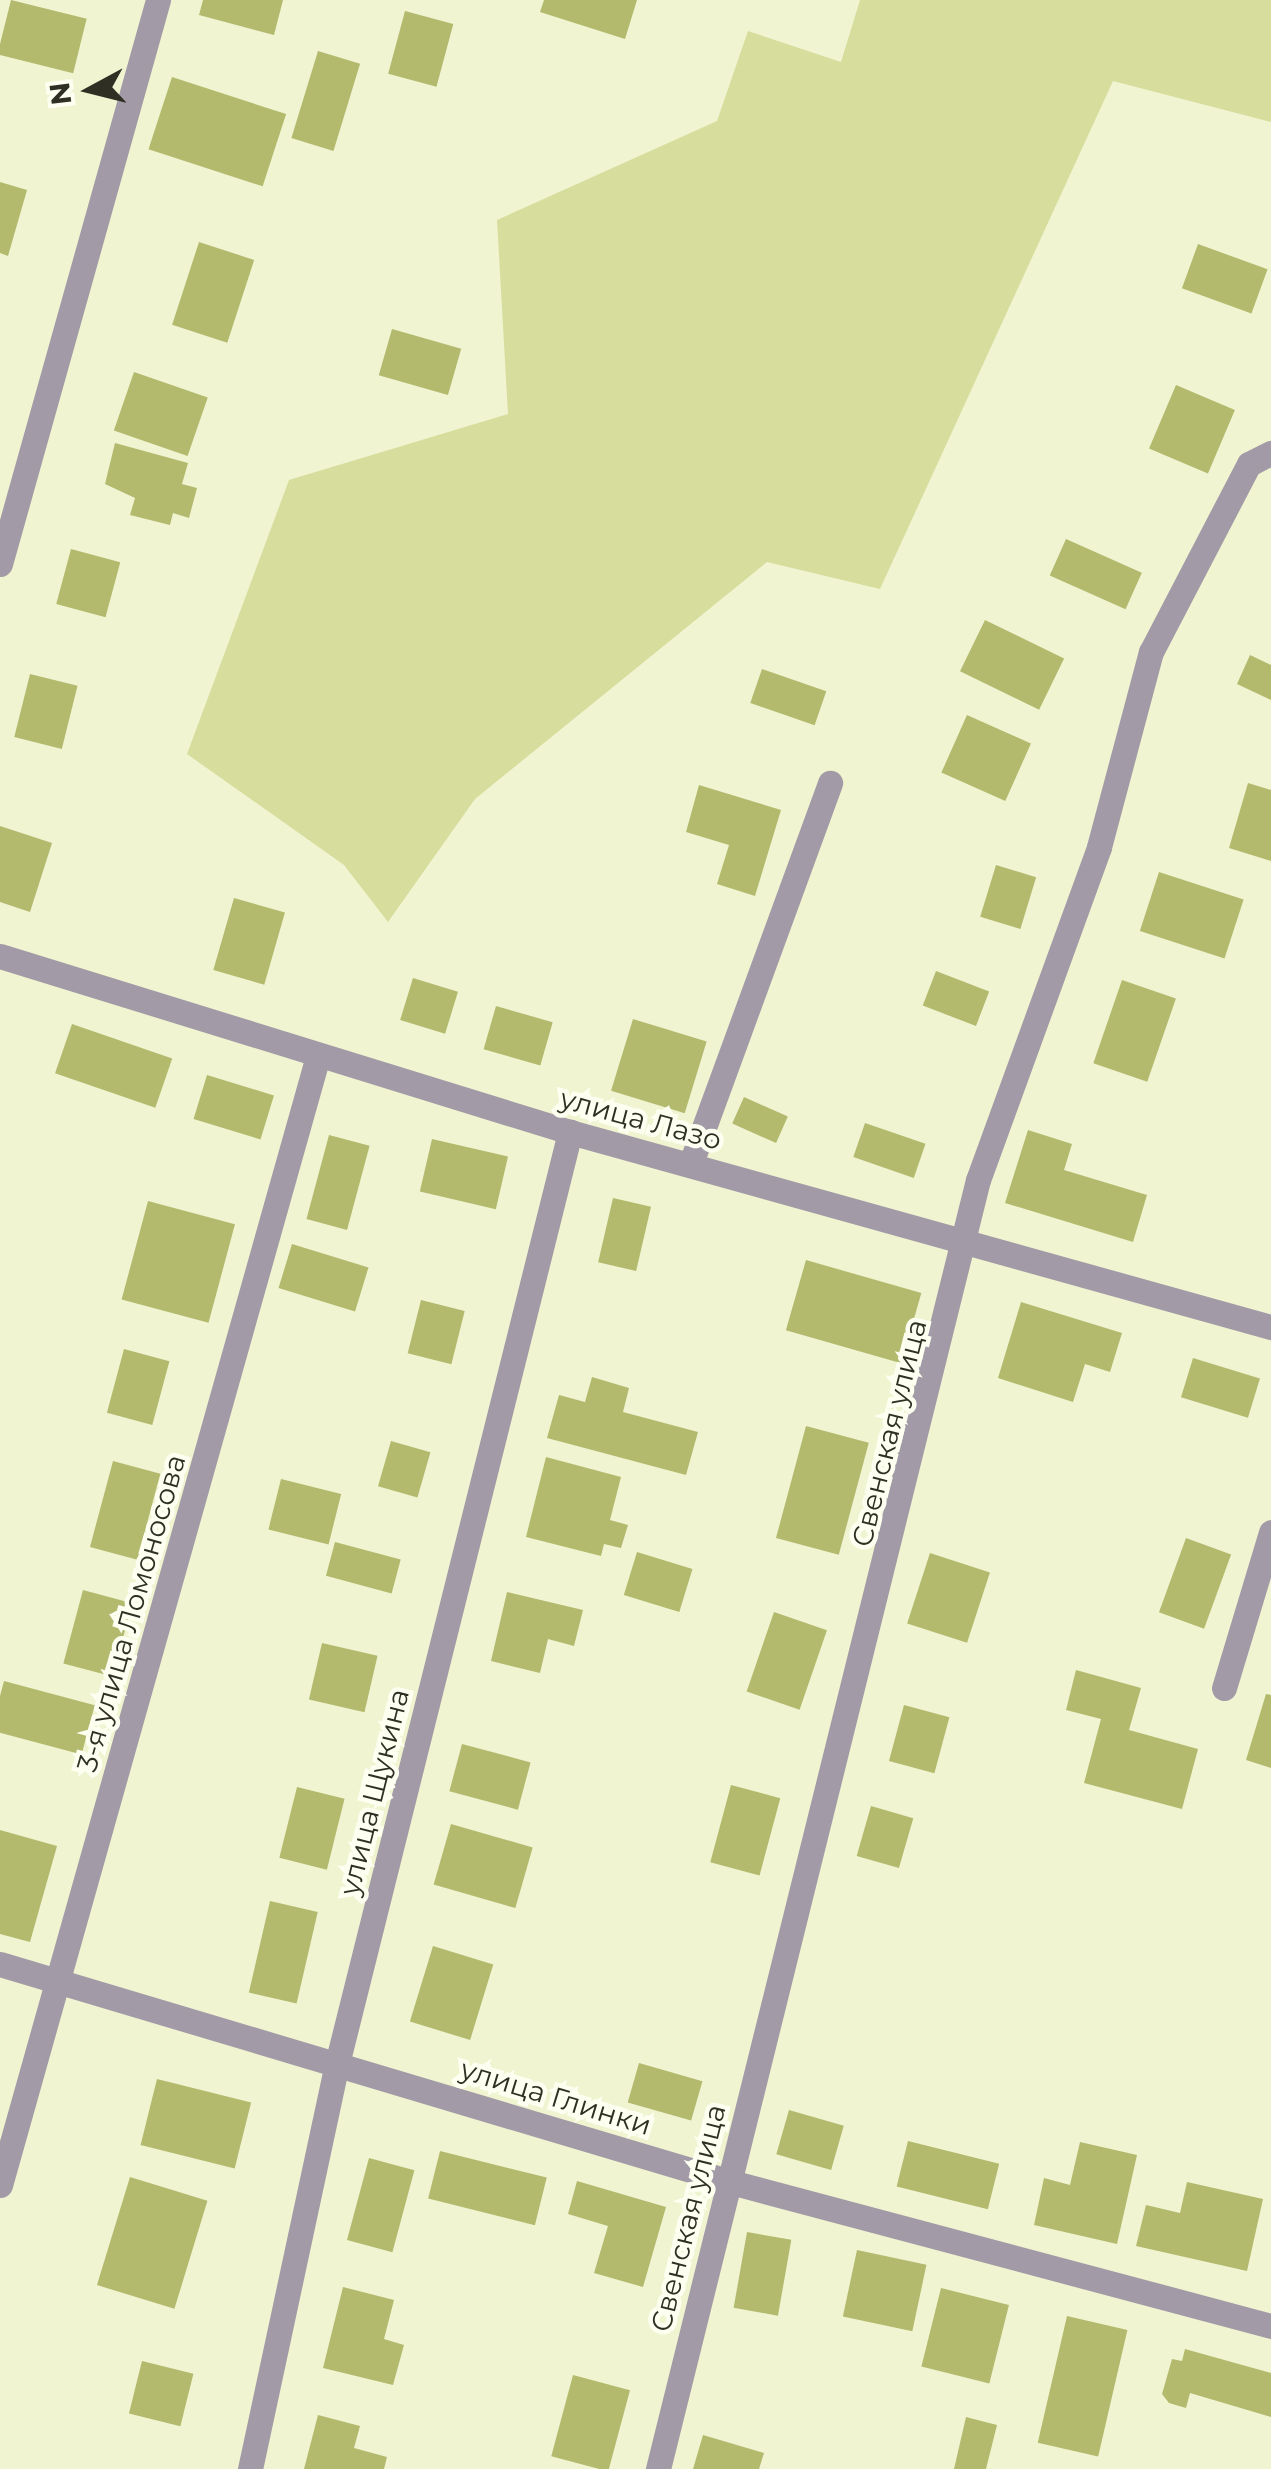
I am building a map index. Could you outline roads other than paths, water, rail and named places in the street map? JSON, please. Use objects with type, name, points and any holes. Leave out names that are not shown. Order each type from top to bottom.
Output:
[{"type":"street","points":[[0,564],[158,0]]},
{"type":"street","name":"Свенская улица","points":[[658,2469],[727,2181],[970,1242],[978,1180],[1099,847],[1151,652],[1249,464],[1271,453]]},
{"type":"street","points":[[691,1163],[830,783]]},
{"type":"street","name":"улица Лазо","points":[[0,956],[570,1132],[1271,1327]]},
{"type":"street","name":"3-я улица Ломоносова","points":[[0,2185],[318,1056]]},
{"type":"street","name":"улица Щукина","points":[[250,2469],[338,2060],[570,1132]]},
{"type":"street","points":[[1224,1688],[1271,1532]]},
{"type":"street","name":"улица Глинки","points":[[0,1964],[338,2060],[727,2181],[1271,2326]]}]
